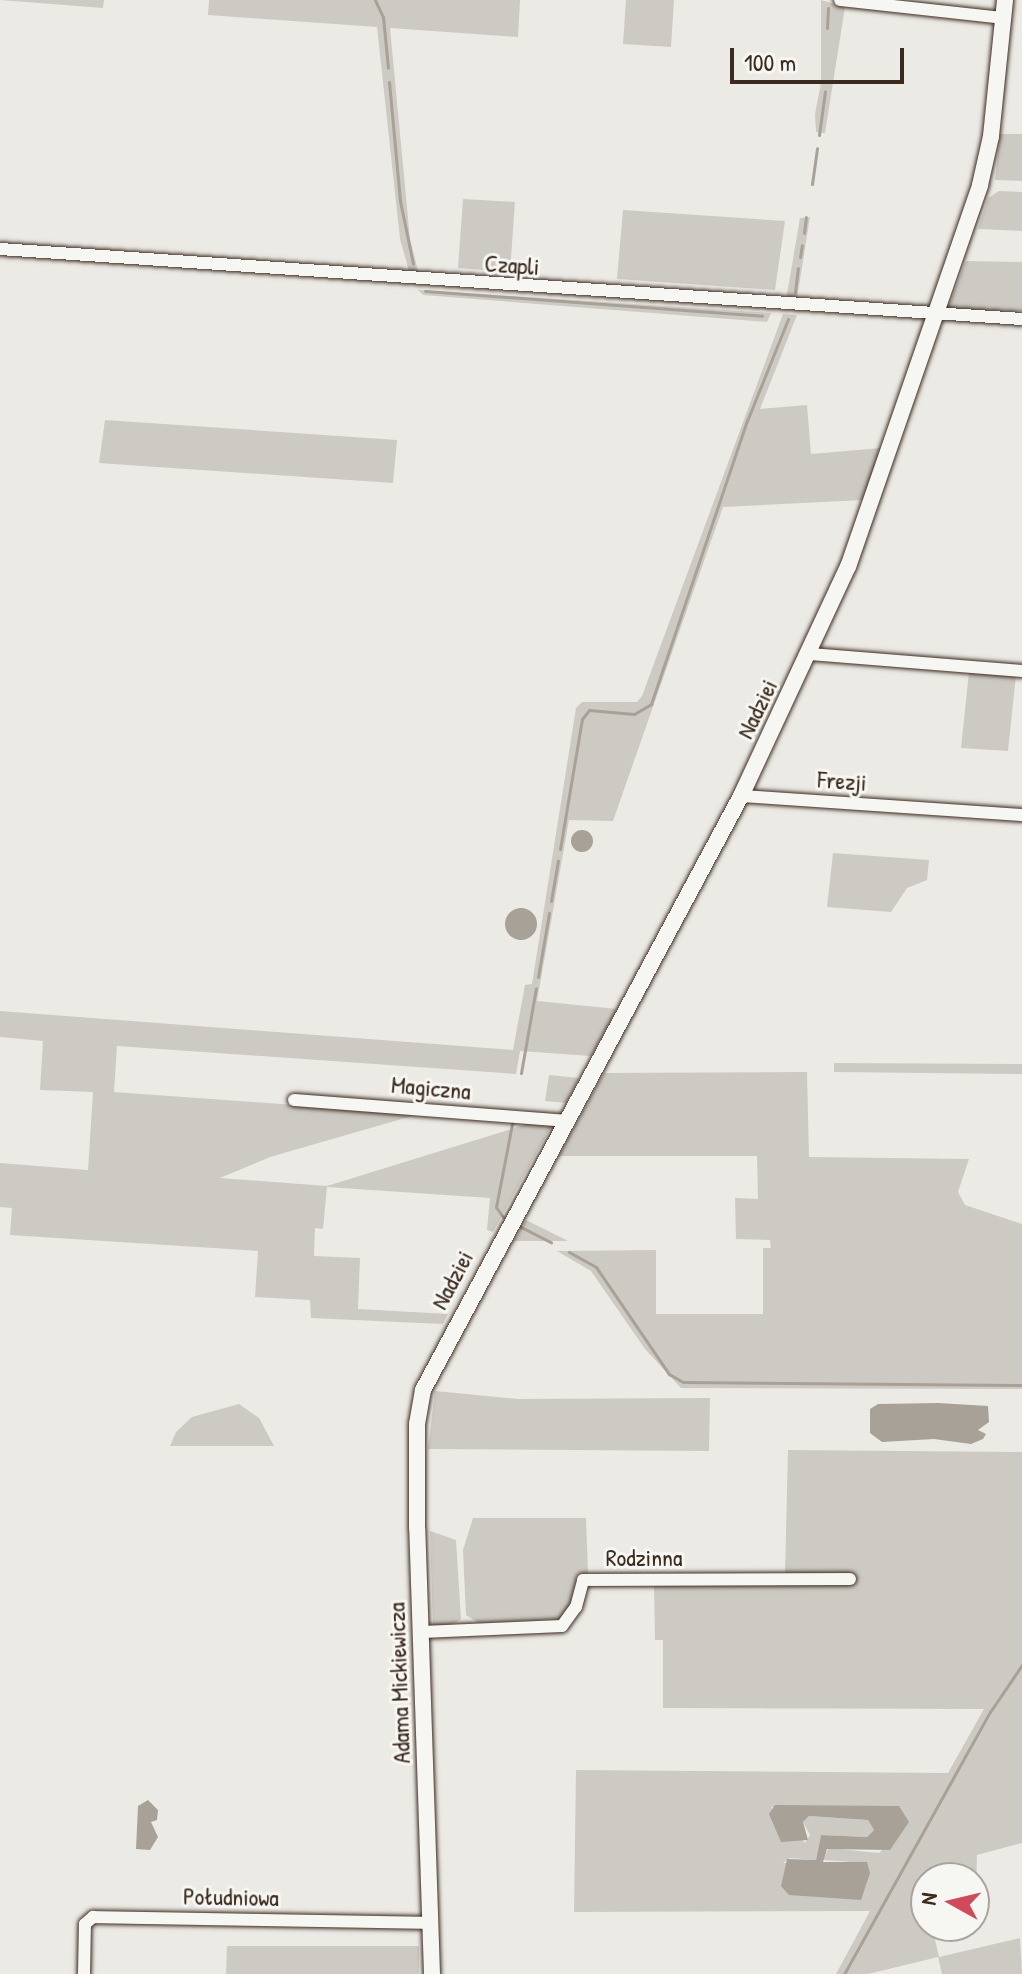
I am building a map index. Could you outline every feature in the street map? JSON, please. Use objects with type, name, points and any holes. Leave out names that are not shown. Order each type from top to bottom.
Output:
[{"type":"street","name":"Nadziei","points":[[423,1390],[741,796],[810,654],[848,567],[983,172],[1005,0]]},
{"type":"street","points":[[840,1],[1003,18]]},
{"type":"street","name":"Czapli","points":[[0,249],[934,316],[1022,319]]},
{"type":"street","points":[[810,654],[1022,671]]},
{"type":"street","name":"Frezji","points":[[741,796],[1022,815]]},
{"type":"street","name":"Magiczna","points":[[294,1100],[565,1121]]},
{"type":"street","name":"Adama Mickiewicza","points":[[423,1390],[416,1481],[432,1974]]},
{"type":"street","name":"Rodzinna","points":[[422,1632],[562,1626],[576,1607],[583,1580],[850,1579]]},
{"type":"street","name":"Południowa","points":[[84,1974],[85,1924],[93,1917],[430,1923]]},
{"type":"shaded area","points":[[0,0],[104,0],[103,8]]},
{"type":"shaded area","points":[[209,0],[520,0],[518,37],[390,28],[410,239],[418,271],[409,271],[400,239],[377,27],[208,15]]},
{"type":"shaded area","points":[[626,0],[674,0],[671,47],[623,44]]},
{"type":"shaded area","points":[[821,0],[845,7],[825,133],[816,132],[815,114],[821,83]]},
{"type":"shaded area","points":[[1000,134],[1022,134],[1022,181],[995,180]]},
{"type":"shaded area","points":[[999,191],[1022,192],[1022,231],[978,229],[988,198]]},
{"type":"shaded area","points":[[463,199],[515,202],[510,272],[458,268]]},
{"type":"shaded area","points":[[623,210],[785,221],[775,290],[617,279]]},
{"type":"shaded area","points":[[810,217],[797,299],[786,300],[800,218]]},
{"type":"shaded area","points":[[966,261],[1022,262],[1022,311],[948,309]]},
{"type":"shaded area","points":[[418,290],[771,313],[767,322],[423,295]]},
{"type":"shaded area","points":[[783,314],[797,315],[760,409],[807,405],[811,454],[881,448],[863,500],[723,507],[613,821],[569,820],[537,1001],[617,1009],[591,1056],[520,1051],[516,1074],[117,1046],[114,1092],[419,1114],[270,1157],[220,1178],[327,1186],[534,1122],[553,1123],[493,1232],[487,1230],[490,1198],[327,1187],[323,1229],[315,1228],[314,1256],[360,1258],[358,1309],[448,1314],[443,1324],[311,1318],[310,1300],[255,1297],[258,1251],[10,1235],[12,1208],[0,1207],[0,1163],[88,1170],[93,1092],[40,1090],[43,1041],[0,1037],[0,1011],[513,1050],[525,985],[532,984],[576,708],[582,702],[637,702],[642,696]]},
{"type":"shaded area","points":[[105,420],[397,440],[393,483],[99,463]]},
{"type":"shaded area","points":[[969,672],[1016,675],[1008,751],[961,748]]},
{"type":"shaded area","points":[[582,830],[590,833],[593,841],[590,849],[582,852],[574,849],[571,841],[574,833]]},
{"type":"shaded area","points":[[833,853],[929,860],[927,880],[907,888],[891,912],[827,907]]},
{"type":"shaded area","points":[[521,908],[532,913],[537,924],[532,935],[521,940],[510,935],[505,924],[510,913]]},
{"type":"shaded area","points":[[834,1063],[1022,1064],[1022,1074],[834,1072]]},
{"type":"shaded area","points":[[807,1072],[809,1157],[969,1159],[958,1192],[965,1205],[1022,1224],[1022,1389],[681,1388],[645,1349],[591,1271],[557,1251],[656,1250],[656,1314],[763,1314],[763,1248],[771,1248],[770,1240],[736,1239],[735,1198],[758,1199],[757,1156],[559,1156],[604,1073]]},
{"type":"shaded area","points":[[549,1075],[579,1078],[566,1103],[545,1101]]},
{"type":"shaded area","points":[[526,1220],[568,1241],[514,1241]]},
{"type":"shaded area","points":[[435,1391],[518,1399],[710,1398],[709,1451],[428,1449]]},
{"type":"shaded area","points":[[239,1404],[259,1418],[274,1446],[170,1446],[176,1432],[192,1417]]},
{"type":"shaded area","points":[[878,1404],[988,1406],[989,1422],[978,1430],[986,1434],[983,1439],[971,1444],[934,1439],[882,1442],[870,1433],[870,1409]]},
{"type":"shaded area","points":[[788,1450],[1022,1452],[1022,1843],[977,1855],[977,1862],[910,1862],[910,1942],[936,1942],[939,1957],[1020,1938],[1022,1974],[942,1974],[938,1957],[868,1974],[836,1974],[870,1911],[574,1912],[576,1770],[948,1773],[984,1709],[663,1708],[663,1640],[655,1640],[654,1584],[853,1574],[785,1573]],"holes":[[[771,1807],[909,1821],[879,1853],[829,1848],[822,1860],[867,1863],[783,1863],[790,1858],[816,1860],[821,1835],[867,1837],[874,1830],[868,1820],[809,1816],[803,1822],[810,1835],[805,1843]]]},
{"type":"shaded area","points":[[473,1518],[586,1518],[588,1573],[577,1575],[571,1607],[561,1619],[479,1623],[466,1615],[463,1550]]},
{"type":"shaded area","points":[[430,1531],[456,1540],[461,1619],[450,1626],[433,1627]]},
{"type":"shaded area","points":[[148,1800],[158,1810],[157,1820],[151,1822],[158,1837],[150,1850],[136,1849],[138,1806]]},
{"type":"shaded area","points":[[775,1805],[899,1806],[909,1822],[890,1850],[827,1849],[823,1862],[867,1862],[870,1873],[861,1900],[789,1895],[781,1886],[787,1859],[816,1860],[821,1835],[867,1837],[874,1830],[868,1820],[809,1816],[803,1822],[808,1840],[781,1842],[769,1814]]},
{"type":"shaded area","points":[[227,1946],[419,1946],[419,1974],[226,1974]]},
{"type":"waterway","points":[[375,0],[383,17],[388,68]]},
{"type":"waterway","points":[[827,28],[828,8]]},
{"type":"waterway","points":[[389,82],[400,201],[413,264]]},
{"type":"waterway","points":[[819,135],[825,91]]},
{"type":"waterway","points":[[812,184],[817,148]]},
{"type":"waterway","points":[[804,233],[806,217]]},
{"type":"waterway","points":[[800,257],[802,245]]},
{"type":"waterway","points":[[795,292],[798,268]]},
{"type":"waterway","points":[[425,291],[762,316]]},
{"type":"waterway","points":[[560,849],[582,719],[589,710],[634,714],[651,704],[747,421],[788,319]]},
{"type":"waterway","points":[[551,901],[558,861]]},
{"type":"waterway","points":[[538,977],[549,913]]},
{"type":"waterway","points":[[521,1073],[536,988]]},
{"type":"waterway","points":[[503,1217],[496,1207],[512,1124]]},
{"type":"waterway","points":[[519,1226],[551,1242]]},
{"type":"waterway","points":[[569,1252],[596,1267],[669,1374],[683,1382],[1022,1385]]},
{"type":"waterway","points":[[844,1974],[990,1712],[1022,1665]]}]
